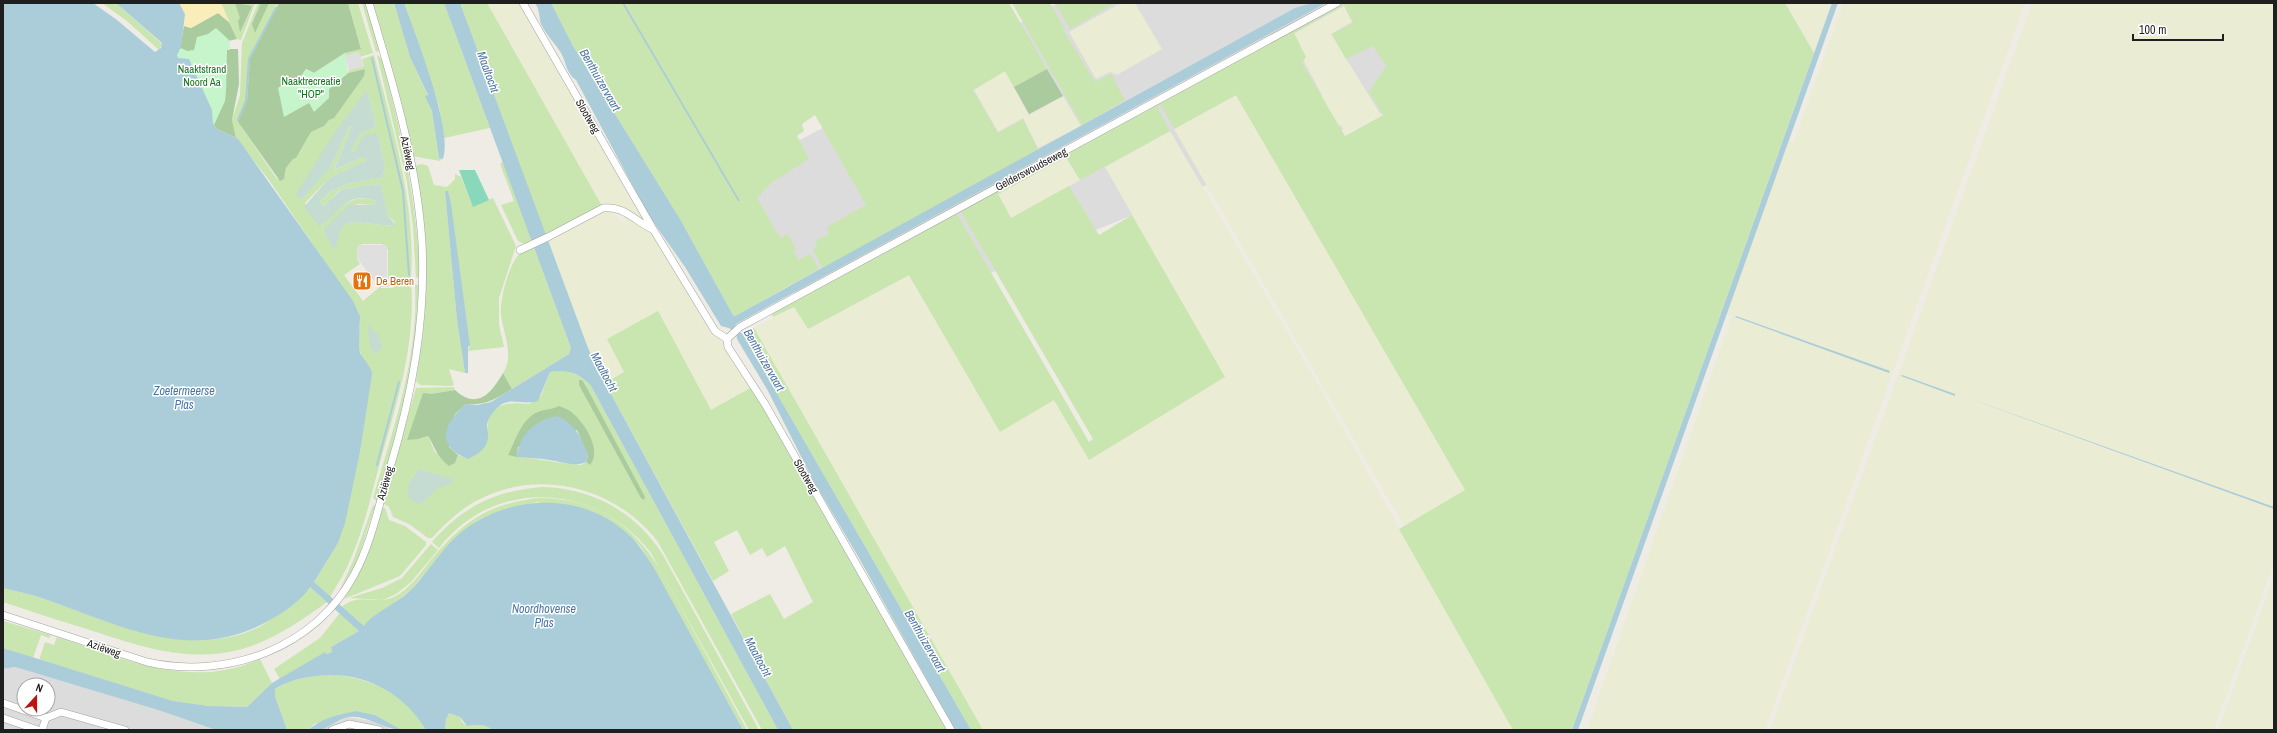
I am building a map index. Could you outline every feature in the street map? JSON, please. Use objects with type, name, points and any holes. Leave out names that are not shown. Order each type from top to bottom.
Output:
[{"type":"street","name":"Aziëweg","points":[[3,615],[147,662],[166,666],[201,668],[227,665],[268,652],[303,633],[340,598],[354,575],[363,556],[396,448],[414,372],[423,298],[422,242],[415,186],[396,100],[369,3]]},
{"type":"street","name":"Slootweg","points":[[522,3],[653,229],[715,330],[720,336],[728,338],[728,347],[765,404],[951,730]]},
{"type":"street","name":"Gelderswoudseweg","points":[[728,338],[740,327],[1337,3]]},
{"type":"street","name":"Slootweg","points":[[520,250],[603,208],[608,207],[624,211],[653,229]]},
{"type":"street","points":[[3,703],[46,718],[61,712],[125,730]]},
{"type":"street","points":[[3,718],[38,730]]},
{"type":"street","points":[[42,730],[46,718]]},
{"type":"street","points":[[332,730],[349,724],[379,730]]},
{"type":"shaded area","points":[[1058,3],[1555,3],[1462,81],[821,342],[734,175]]},
{"type":"shaded area","points":[[359,52],[364,66],[349,70],[345,56]]},
{"type":"shaded area","points":[[358,245],[387,245],[387,277],[393,278],[392,287],[379,287],[357,258]]},
{"type":"shaded area","points":[[15,667],[48,677],[16,677],[16,717],[56,717],[56,679],[158,710],[216,730],[3,730],[3,669]]},
{"type":"shaded area","points":[[20,717],[23,717],[36,722],[35,726],[18,720]]},
{"type":"shaded area","points":[[348,717],[376,722],[391,730],[320,730]]},
{"type":"green space","points":[[102,3],[116,3],[162,44],[159,50],[127,21]]},
{"type":"green space","points":[[221,3],[255,3],[241,40],[237,39]]},
{"type":"green space","points":[[235,3],[252,6],[240,32],[238,21],[240,18]]},
{"type":"green space","points":[[258,3],[278,3],[250,59],[247,101],[238,122],[277,179],[285,176],[286,168],[293,159],[296,158],[311,132],[324,126],[364,76],[364,69],[348,73],[349,70],[364,66],[362,59],[374,55],[395,137],[406,193],[412,250],[411,278],[388,278],[388,249],[383,249],[383,244],[361,244],[362,249],[357,249],[357,259],[360,264],[344,275],[363,301],[381,286],[381,288],[393,288],[393,283],[411,283],[411,328],[399,395],[368,508],[349,563],[330,597],[314,582],[338,543],[360,452],[371,369],[360,350],[360,318],[357,309],[269,180],[236,138],[232,120],[240,95],[242,43]],"holes":[[[367,90],[376,127],[361,133],[351,149],[352,152],[355,151],[364,136],[378,135],[385,166],[382,178],[356,182],[340,187],[326,195],[320,202],[323,206],[341,189],[381,184],[388,216],[395,222],[393,226],[352,222],[347,224],[339,232],[334,249],[323,230],[358,204],[374,205],[376,201],[366,199],[352,201],[340,208],[321,225],[305,203],[329,178],[367,159],[363,157],[335,170],[334,169],[352,126],[349,127],[330,168],[303,198],[320,157]]]},
{"type":"green space","points":[[261,3],[269,3],[255,33],[252,24]]},
{"type":"green space","points":[[279,3],[348,3],[361,49],[345,53],[314,73],[306,69],[302,75],[278,88],[329,89],[348,73],[365,69],[364,76],[334,118],[329,120],[324,126],[311,132],[296,158],[293,159],[286,168],[284,179],[280,181],[238,122],[247,101],[250,59]]},
{"type":"green space","points":[[348,3],[358,3],[373,53],[360,57],[358,52],[345,56],[345,53],[361,48]]},
{"type":"green space","points":[[362,3],[366,3],[379,51],[376,52]]},
{"type":"green space","points":[[372,3],[394,3],[410,57],[428,96],[426,96],[432,111],[439,158],[442,159],[440,161],[412,156]]},
{"type":"green space","points":[[404,3],[444,3],[490,128],[444,138],[439,106]]},
{"type":"green space","points":[[460,3],[487,3],[602,206],[546,237]]},
{"type":"green space","points":[[487,3],[520,3],[647,221],[602,206]]},
{"type":"green space","points":[[551,3],[1009,3],[1047,69],[1014,87],[1005,71],[973,90],[998,133],[1023,119],[1038,150],[823,269],[813,250],[817,245],[816,240],[829,234],[827,227],[866,205],[815,115],[802,124],[804,131],[797,136],[809,159],[771,183],[757,198],[780,238],[788,234],[796,250],[793,252],[799,260],[810,254],[819,269],[735,316],[733,315],[680,219],[573,46]]},
{"type":"green space","points":[[1012,3],[1050,3],[1065,29],[1063,30],[1095,82],[1111,74],[1125,100],[1082,125]]},
{"type":"green space","points":[[1055,3],[1115,3],[1070,29]]},
{"type":"green space","points":[[1121,3],[1135,3],[1162,49],[1117,75],[1110,72],[1096,79],[1069,32]]},
{"type":"green space","points":[[1342,3],[1492,3],[1493,5],[1497,3],[1785,3],[1814,53],[1572,730],[1513,730],[1399,529],[1465,490],[1236,95],[1174,129],[1161,105],[1157,107],[1170,131],[1080,180],[1066,157],[998,194],[1011,218],[1069,186],[1099,235],[1132,215],[1225,377],[1089,460],[1054,400],[1000,432],[909,275],[808,329],[794,307],[773,317],[771,313],[956,212],[1089,442],[1093,439],[960,210]],"holes":[[[1344,5],[1353,23],[1332,34],[1346,59],[1373,46],[1386,66],[1369,92],[1383,115],[1345,136],[1302,63],[1306,57],[1294,33]]]},
{"type":"green space","points":[[1785,3],[1832,3],[1814,53],[1806,40]]},
{"type":"green space","points":[[1843,3],[2025,3],[1765,730],[1587,730],[1732,316],[1727,313],[1789,141],[1794,142]],"holes":[[[1736,316],[1890,371],[1889,372],[1735,317]]]},
{"type":"green space","points":[[2032,3],[2274,3],[2274,507],[1964,398],[2274,509],[2274,563],[2214,730],[1770,730]],"holes":[[[1902,375],[1955,394],[1901,376]]]},
{"type":"green space","points":[[1344,6],[1352,22],[1331,34],[1381,115],[1346,134],[1341,125],[1325,134],[1309,103],[1322,95],[1290,36]]},
{"type":"green space","points":[[218,13],[229,22],[237,39],[196,48],[195,51],[180,49],[184,26],[191,28]]},
{"type":"green space","name":"Naaktstrand Noord Aa","points":[[216,28],[229,40],[230,50],[227,50],[225,101],[214,125],[176,55],[181,48],[187,51],[194,50],[197,37],[208,34]]},
{"type":"green space","points":[[227,49],[238,49],[239,84],[232,120],[236,138],[217,129],[213,124]]},
{"type":"green space","name":"Naaktrecreatie \"HOP\"","points":[[345,53],[348,73],[329,89],[329,98],[314,112],[309,103],[284,117],[278,88],[302,75],[306,69],[314,73]]},
{"type":"green space","points":[[377,55],[382,59],[402,140],[412,193],[420,276],[416,278],[413,226],[407,182]]},
{"type":"green space","points":[[1047,69],[1063,96],[1029,114],[1014,87]]},
{"type":"green space","points":[[1005,71],[1029,115],[1063,96],[1081,126],[1038,148],[1023,118],[998,132],[974,90]]},
{"type":"green space","points":[[367,90],[376,127],[361,133],[351,149],[352,152],[355,151],[363,136],[376,133],[378,135],[385,166],[382,178],[356,182],[340,187],[326,195],[320,202],[323,206],[342,189],[381,184],[388,216],[395,224],[394,226],[352,222],[347,224],[341,229],[334,250],[323,230],[349,205],[374,205],[376,201],[365,198],[350,201],[319,226],[304,207],[329,178],[367,159],[363,157],[334,170],[352,126],[349,127],[330,168],[303,198],[300,199],[296,194],[333,135]]},
{"type":"green space","points":[[1236,95],[1465,490],[1404,526],[1174,129]]},
{"type":"green space","points":[[1170,131],[1330,405],[1513,730],[983,730],[754,328],[794,307],[808,329],[909,275],[1000,432],[1054,400],[1089,459],[1225,377],[1105,167]]},
{"type":"green space","points":[[1066,157],[1080,180],[1011,219],[998,194]]},
{"type":"green space","points":[[503,162],[532,242],[524,244],[518,241],[501,205],[514,201],[500,164]]},
{"type":"green space","points":[[422,164],[428,166],[434,185],[447,187],[455,179],[455,174],[461,177],[473,206],[493,198],[516,246],[499,298],[499,325],[504,347],[468,351],[470,345],[448,191],[445,191],[457,320],[465,373],[449,369],[454,385],[451,386],[420,385],[416,381],[423,333],[426,281],[414,166]]},
{"type":"green space","points":[[459,170],[475,170],[489,200],[473,207]]},
{"type":"green space","points":[[609,209],[623,223],[626,222],[624,216],[647,229],[654,235],[714,331],[752,387],[711,410],[624,372],[605,383],[588,348],[547,239]]},
{"type":"green space","points":[[533,245],[571,348],[569,354],[512,389],[503,373],[508,359],[508,352],[501,314],[502,299],[509,273],[516,258],[523,250]]},
{"type":"green space","points":[[415,284],[419,286],[415,347],[401,419],[377,501],[373,498],[396,419],[409,366],[413,339]]},
{"type":"green space","points":[[658,311],[711,410],[752,387],[948,730],[793,730],[731,614],[770,594],[784,619],[813,602],[785,546],[767,557],[762,548],[750,555],[737,530],[714,542],[729,571],[713,581],[605,383],[624,372],[607,339]]},
{"type":"green space","points":[[368,325],[378,334],[382,346],[376,355],[370,346]]},
{"type":"green space","points":[[754,328],[983,730],[971,730],[742,333]]},
{"type":"green space","points":[[562,370],[571,372],[591,386],[778,730],[762,730],[658,542],[641,523],[621,508],[599,496],[576,488],[551,485],[527,485],[502,490],[478,500],[454,517],[432,538],[428,538],[409,524],[393,517],[389,507],[383,503],[416,388],[454,387],[455,390],[431,394],[407,439],[418,439],[428,436],[435,452],[455,463],[458,455],[468,459],[488,436],[489,418],[493,411],[498,407],[511,403],[529,404],[541,396],[550,372]],"holes":[[[551,410],[582,423],[590,465],[586,462],[581,465],[569,464],[508,455],[519,432],[534,415]]]},
{"type":"green space","points":[[503,373],[512,389],[485,403],[466,404],[455,414],[449,447],[458,455],[455,463],[449,466],[445,463],[428,436],[407,440],[423,393],[431,394],[455,390],[470,399],[477,399],[483,397],[494,387]]},
{"type":"green space","points":[[579,380],[582,380],[588,390],[645,497],[644,500],[641,498],[579,385]]},
{"type":"green space","points":[[559,406],[569,410],[575,415],[590,436],[594,452],[590,465],[586,462],[588,456],[577,430],[518,447],[517,457],[508,455],[523,425],[532,415],[543,410]]},
{"type":"green space","points":[[419,469],[448,478],[454,477],[451,484],[437,489],[422,503],[417,504],[409,498],[408,490],[410,483]]},
{"type":"green space","points":[[542,487],[560,488],[595,498],[611,505],[640,526],[663,555],[759,730],[749,730],[651,553],[629,530],[603,513],[575,502],[546,497],[516,499],[488,509],[462,525],[439,548],[432,542],[456,519],[481,502],[509,492]]},
{"type":"green space","points":[[539,498],[559,499],[594,508],[609,516],[637,538],[660,569],[747,730],[743,730],[641,547],[628,534],[611,522],[537,502],[502,510],[479,520],[457,536],[411,590],[364,626],[342,607],[354,600],[382,600],[396,596],[419,576],[442,547],[477,517],[504,505]]},
{"type":"green space","points":[[373,505],[375,506],[357,562],[336,598],[353,561]]},
{"type":"green space","points":[[381,507],[385,508],[389,520],[405,526],[426,542],[426,545],[400,576],[344,599],[363,564]]},
{"type":"green space","points":[[431,544],[438,550],[411,582],[396,594],[383,600],[349,598],[382,588],[402,578]]},
{"type":"green space","points":[[2274,575],[2274,730],[2218,730]]},
{"type":"green space","points":[[310,587],[327,602],[297,623],[265,641],[242,649],[203,655],[165,651],[127,642],[3,602],[3,588],[39,597],[126,628],[152,635],[178,639],[204,640],[230,637],[263,625]]},
{"type":"green space","points":[[340,613],[359,631],[331,647],[332,652],[327,654],[325,652],[280,679],[274,669],[320,638]]},
{"type":"green space","points":[[3,621],[51,635],[49,638],[41,635],[33,658],[3,648]]},
{"type":"green space","points":[[57,637],[132,662],[183,672],[208,672],[234,668],[260,659],[272,683],[247,707],[209,706],[173,701],[39,660],[45,642],[54,645]]},
{"type":"green space","points":[[326,674],[357,679],[384,688],[407,705],[417,716],[426,730],[402,730],[375,715],[356,711],[314,724],[308,730],[287,730],[275,696],[275,689],[306,677]]},
{"type":"green space","points":[[449,713],[460,717],[462,722],[467,726],[483,725],[492,730],[445,730],[446,719]]},
{"type":"sand","points":[[179,3],[221,3],[229,22],[218,13],[191,28],[184,26],[185,14]]},
{"type":"water","name":"Zoetermeerse Plas","points":[[3,3],[93,3],[117,20],[155,52],[161,48],[162,43],[116,3],[179,3],[185,14],[181,47],[177,55],[178,58],[189,59],[212,110],[213,124],[217,129],[238,139],[353,301],[360,316],[360,353],[371,369],[372,374],[360,452],[345,523],[338,543],[314,582],[364,626],[372,617],[407,594],[419,582],[456,536],[483,518],[503,510],[525,504],[547,503],[569,505],[590,511],[610,520],[628,534],[642,550],[654,568],[743,730],[492,730],[483,725],[467,726],[460,717],[449,713],[446,719],[445,730],[426,730],[404,703],[391,693],[360,679],[327,675],[296,680],[283,684],[275,689],[275,696],[287,730],[216,730],[158,710],[56,679],[56,677],[48,677],[15,667],[3,669],[3,648],[173,701],[209,706],[247,707],[272,683],[325,652],[327,654],[332,652],[331,647],[359,631],[310,587],[307,592],[292,606],[281,614],[242,633],[214,639],[187,640],[159,637],[132,630],[39,597],[3,588]]},
{"type":"water","points":[[394,3],[404,3],[432,82],[443,127],[445,146],[443,159],[439,158],[432,111],[425,96],[428,95],[410,57]]},
{"type":"water","points":[[444,3],[460,3],[588,348],[605,383],[793,730],[778,730],[591,386],[587,382],[573,373],[562,371],[550,372],[538,401],[508,402],[501,404],[496,409],[491,415],[487,425],[487,443],[476,455],[468,459],[457,454],[450,448],[446,434],[448,426],[458,411],[466,404],[477,405],[491,402],[569,354],[571,348]]},
{"type":"water","points":[[535,3],[551,3],[573,46],[680,219],[733,315],[735,316],[1295,8],[1312,3],[1326,3],[736,324],[734,328],[739,333],[742,333],[971,730],[955,730],[859,558],[813,480],[768,391],[737,339],[736,333],[721,326],[685,267],[649,216],[576,80],[568,71],[561,53],[543,28],[538,8]]},
{"type":"water","points":[[622,3],[624,3],[740,201],[738,201]]},
{"type":"water","points":[[1832,3],[1838,3],[1578,730],[1572,730]]},
{"type":"water","points":[[445,191],[448,191],[451,204],[470,345],[468,347],[468,373],[465,373],[457,320]]},
{"type":"water","points":[[1736,316],[1890,371],[1889,373],[1735,317]]},
{"type":"water","points":[[1902,375],[1955,394],[1955,396],[1901,376]]},
{"type":"water","points":[[1965,397],[2274,507],[2274,509]]},
{"type":"water","points":[[558,416],[574,428],[578,433],[588,456],[586,462],[581,464],[572,464],[545,459],[517,457],[521,442],[530,429],[536,424]]},
{"type":"water","points":[[356,711],[375,715],[402,730],[388,728],[363,718],[349,717],[320,730],[308,730],[325,720]]},
{"type":"waterway","points":[[238,120],[246,101],[249,59],[276,8]]},
{"type":"waterway","points":[[372,58],[403,191],[409,275]]},
{"type":"waterway","points":[[377,465],[399,382]]},
{"type":"place","name":"De Beren","points":[[362,281]]},
{"type":"water label","name":"Maaltocht","points":[[488,72]]},
{"type":"water label","name":"Benthuizervaart","points":[[600,80]]},
{"type":"water label","name":"Benthuizervaart","points":[[764,360]]},
{"type":"water label","name":"Maaltocht","points":[[604,372]]},
{"type":"water label","name":"Noordhovense Plas","points":[[544,616]]},
{"type":"water label","name":"Benthuizervaart","points":[[925,641]]},
{"type":"water label","name":"Maaltocht","points":[[758,657]]}]
